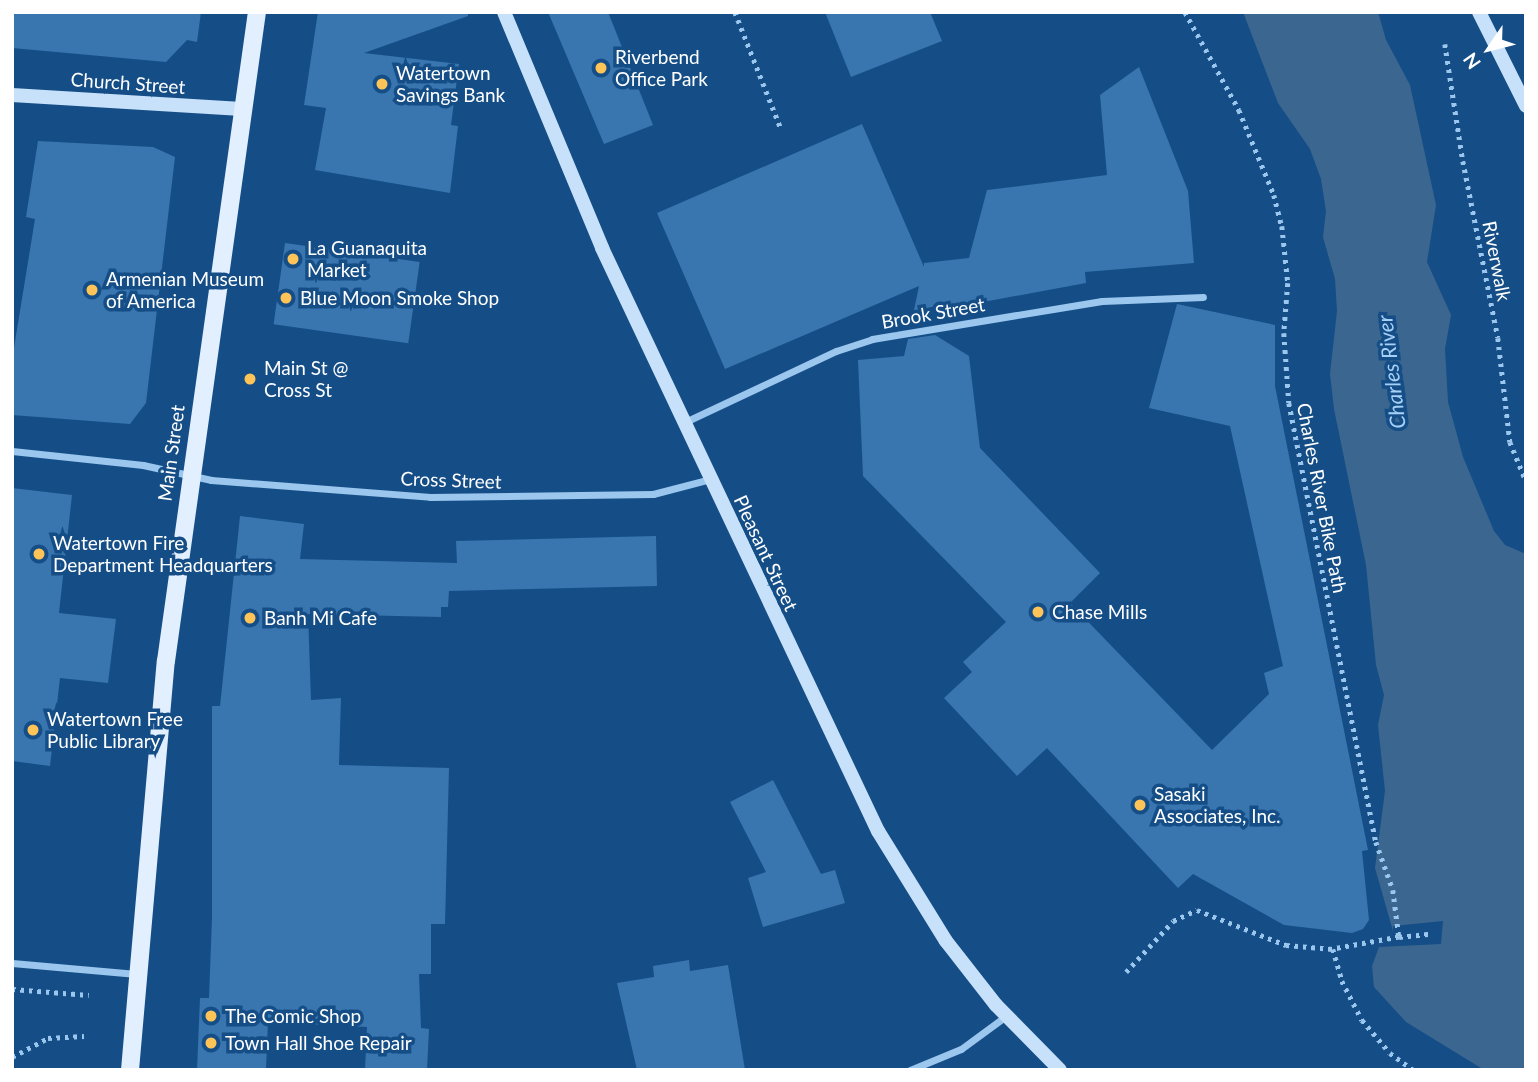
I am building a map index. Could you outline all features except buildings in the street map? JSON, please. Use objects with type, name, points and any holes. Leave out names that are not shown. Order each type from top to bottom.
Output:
[{"type":"main road","name":"Main Street","points":[[130,1070],[158,726],[189,477],[257,12]]},
{"type":"street","name":"Pleasant Street","points":[[503,12],[568,170],[710,479],[878,831],[932,921],[1006,1016],[1060,1070]]},
{"type":"street","points":[[1479,12],[1526,106]]},
{"type":"street","name":"Church Street","points":[[12,95],[242,109]]},
{"type":"street","name":"Brook Street","points":[[684,422],[836,351],[872,339],[1102,301],[1203,297]]},
{"type":"street","name":"Cross Street","points":[[12,451],[143,465],[189,477],[461,498],[653,494],[710,479]]},
{"type":"street","points":[[12,963],[137,974]]},
{"type":"street","points":[[910,1070],[961,1049],[1006,1016]]},
{"type":"path","points":[[735,12],[780,126]]},
{"type":"path","name":"Charles River Bike Path","points":[[1185,12],[1239,110],[1274,195],[1282,226],[1288,283],[1284,333],[1289,403],[1376,842],[1393,890],[1399,937]]},
{"type":"path","name":"Riverwalk","points":[[1446,44],[1463,161],[1498,338],[1510,442],[1526,481]]},
{"type":"path","points":[[1126,972],[1173,921],[1198,910],[1286,945],[1333,949],[1430,934]]},
{"type":"path","points":[[1333,949],[1342,981],[1363,1020],[1390,1053],[1413,1070]]},
{"type":"path","points":[[12,989],[89,995]]},
{"type":"path","points":[[12,1057],[48,1038],[84,1036]]},
{"type":"water","name":"Charles River","points":[[1243,12],[1378,12],[1386,40],[1410,85],[1436,205],[1427,262],[1451,315],[1445,349],[1448,402],[1463,457],[1494,531],[1505,545],[1526,554],[1526,1070],[1481,1068],[1406,1022],[1374,987],[1372,966],[1379,947],[1393,931],[1375,868],[1385,791],[1378,725],[1384,695],[1376,665],[1366,565],[1334,409],[1330,374],[1337,311],[1335,279],[1323,237],[1326,211],[1321,179],[1310,149],[1278,103]]},
{"type":"pier","points":[[1443,921],[1441,944],[1379,947],[1393,931],[1393,926]]},
{"type":"place","name":"Riverbend Office Park","points":[[601,68]]},
{"type":"place","name":"Watertown Savings Bank","points":[[382,84]]},
{"type":"place","name":"La Guanaquita Market","points":[[293,259]]},
{"type":"place","name":"Armenian Museum of America","points":[[92,290]]},
{"type":"place","name":"Blue Moon Smoke Shop","points":[[286,298]]},
{"type":"place","name":"Main St @ Cross St","points":[[250,379]]},
{"type":"place","name":"Watertown Fire Department Headquarters","points":[[39,554]]},
{"type":"place","name":"Chase Mills","points":[[1038,612]]},
{"type":"place","name":"Banh Mi Cafe","points":[[250,618]]},
{"type":"place","name":"Watertown Free Public Library","points":[[33,730]]},
{"type":"place","name":"Sasaki Associates, Inc.","points":[[1140,805]]},
{"type":"place","name":"The Comic Shop","points":[[211,1016]]},
{"type":"place","name":"Town Hall Shoe Repair","points":[[211,1043]]}]
